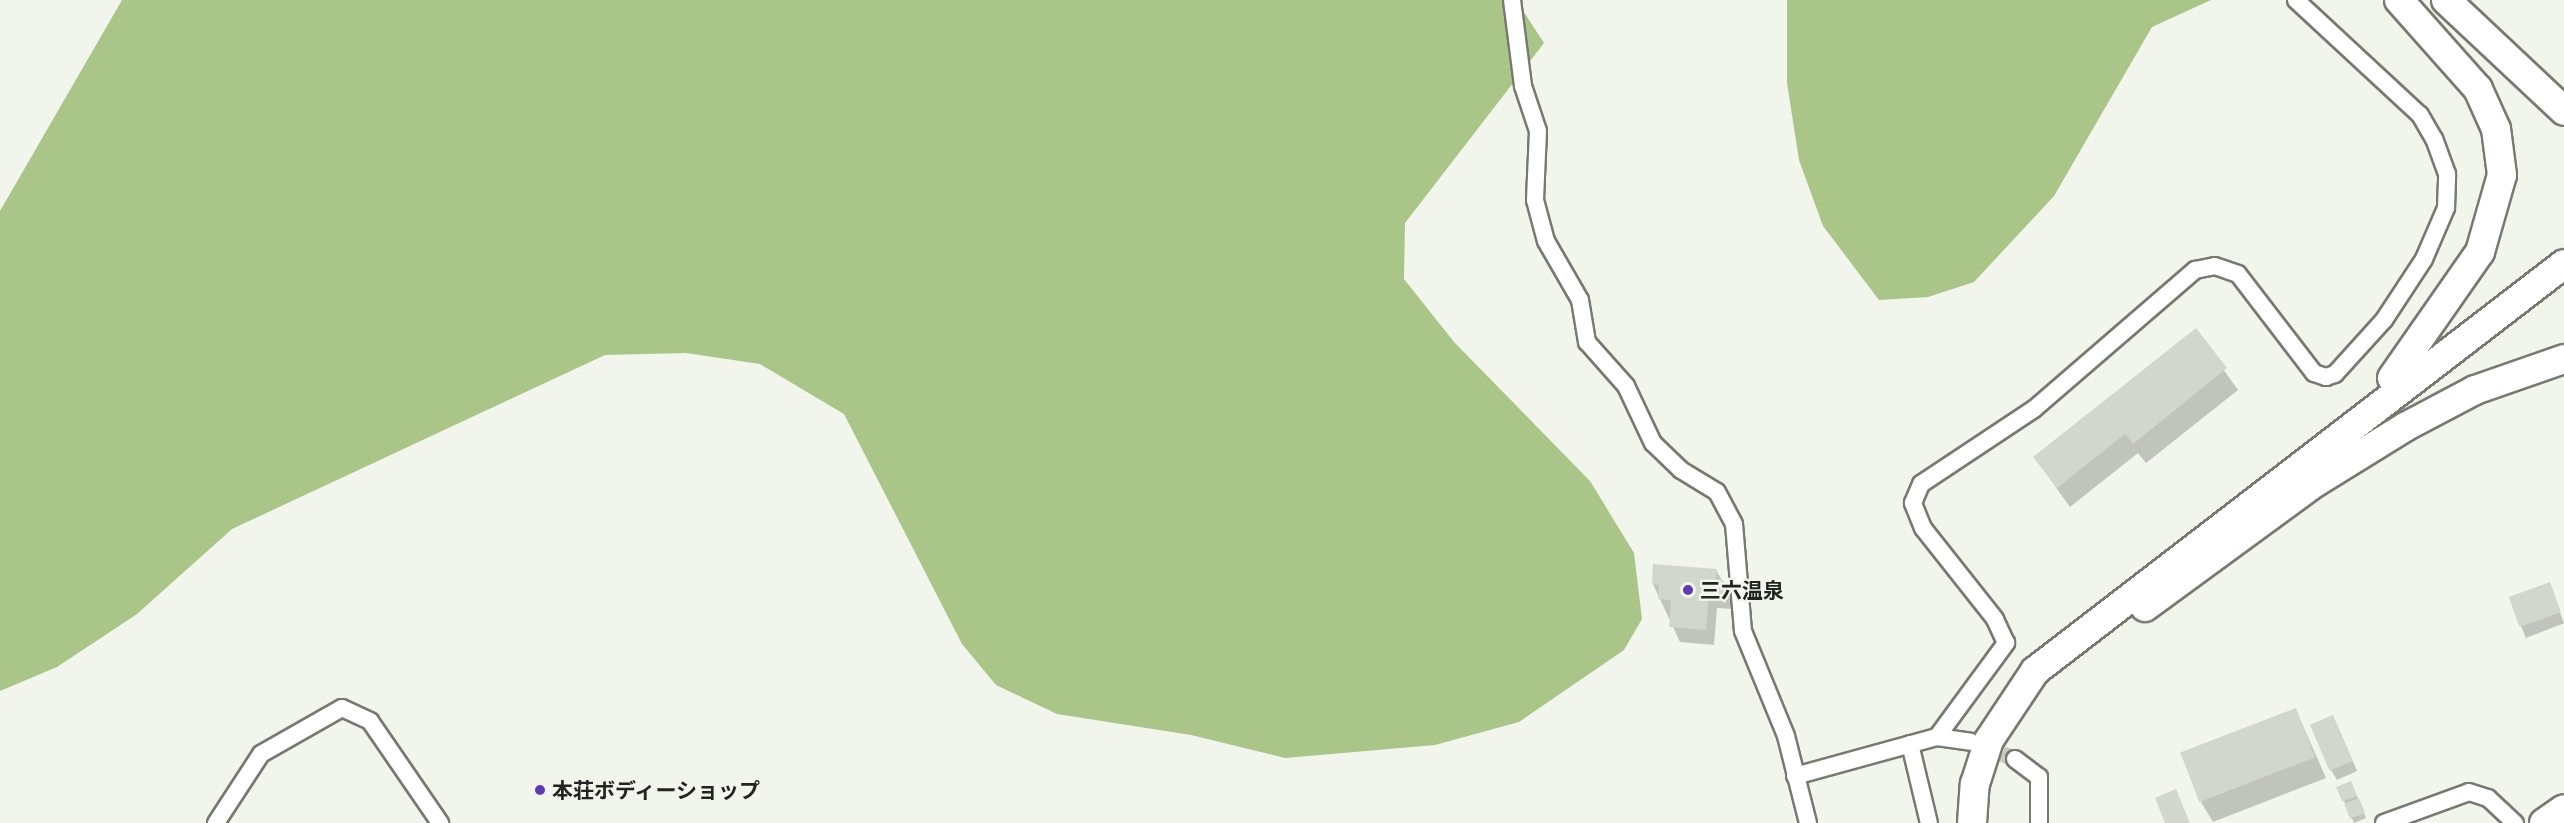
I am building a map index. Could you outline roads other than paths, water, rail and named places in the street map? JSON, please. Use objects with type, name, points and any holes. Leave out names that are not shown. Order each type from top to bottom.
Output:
[{"type":"highway","points":[[2350,424],[2409,360],[2462,285],[2492,225],[2502,176],[2496,129],[2478,89],[2399,0]]},
{"type":"highway","points":[[2446,0],[2564,111]]},
{"type":"highway","points":[[2462,0],[2564,96]]},
{"type":"highway","points":[[1972,823],[1975,784],[1989,740],[2035,670],[2350,424],[2564,264]]},
{"type":"highway","points":[[2316,482],[2368,435],[2564,286]]},
{"type":"highway","points":[[1988,823],[1995,767],[2013,728],[2039,692],[2074,658],[2316,482],[2475,390],[2564,359]]},
{"type":"highway","points":[[2544,823],[2564,809]]},
{"type":"street","points":[[1512,0],[1523,86],[1538,131],[1535,200],[1545,241],[1580,300],[1587,342],[1626,386],[1653,443],[1681,470],[1717,492],[1734,524],[1743,631],[1786,736],[1808,823]]},
{"type":"street","points":[[1937,737],[2006,643],[1995,619],[1923,528],[1913,503],[1921,484],[2034,409],[2195,270],[2215,266],[2238,274],[2314,373],[2326,377],[2335,374],[2384,320],[2424,259],[2446,208],[2446,174],[2434,140],[2420,115],[2296,0]]},
{"type":"street","points":[[216,823],[261,753],[342,708],[370,721],[440,823]]},
{"type":"street","points":[[1795,776],[1937,737],[1971,742]]},
{"type":"street","points":[[1910,744],[1929,823]]},
{"type":"street","points":[[2015,759],[2040,777],[2039,823]]},
{"type":"street","points":[[2384,823],[2469,792],[2488,798],[2515,823]]},
{"type":"tunnel","points":[[1980,745],[2015,759]]},
{"type":"place","name":"三六温泉","points":[[1688,590]]},
{"type":"place","name":"本荘ボディーショップ","points":[[540,790]]}]
